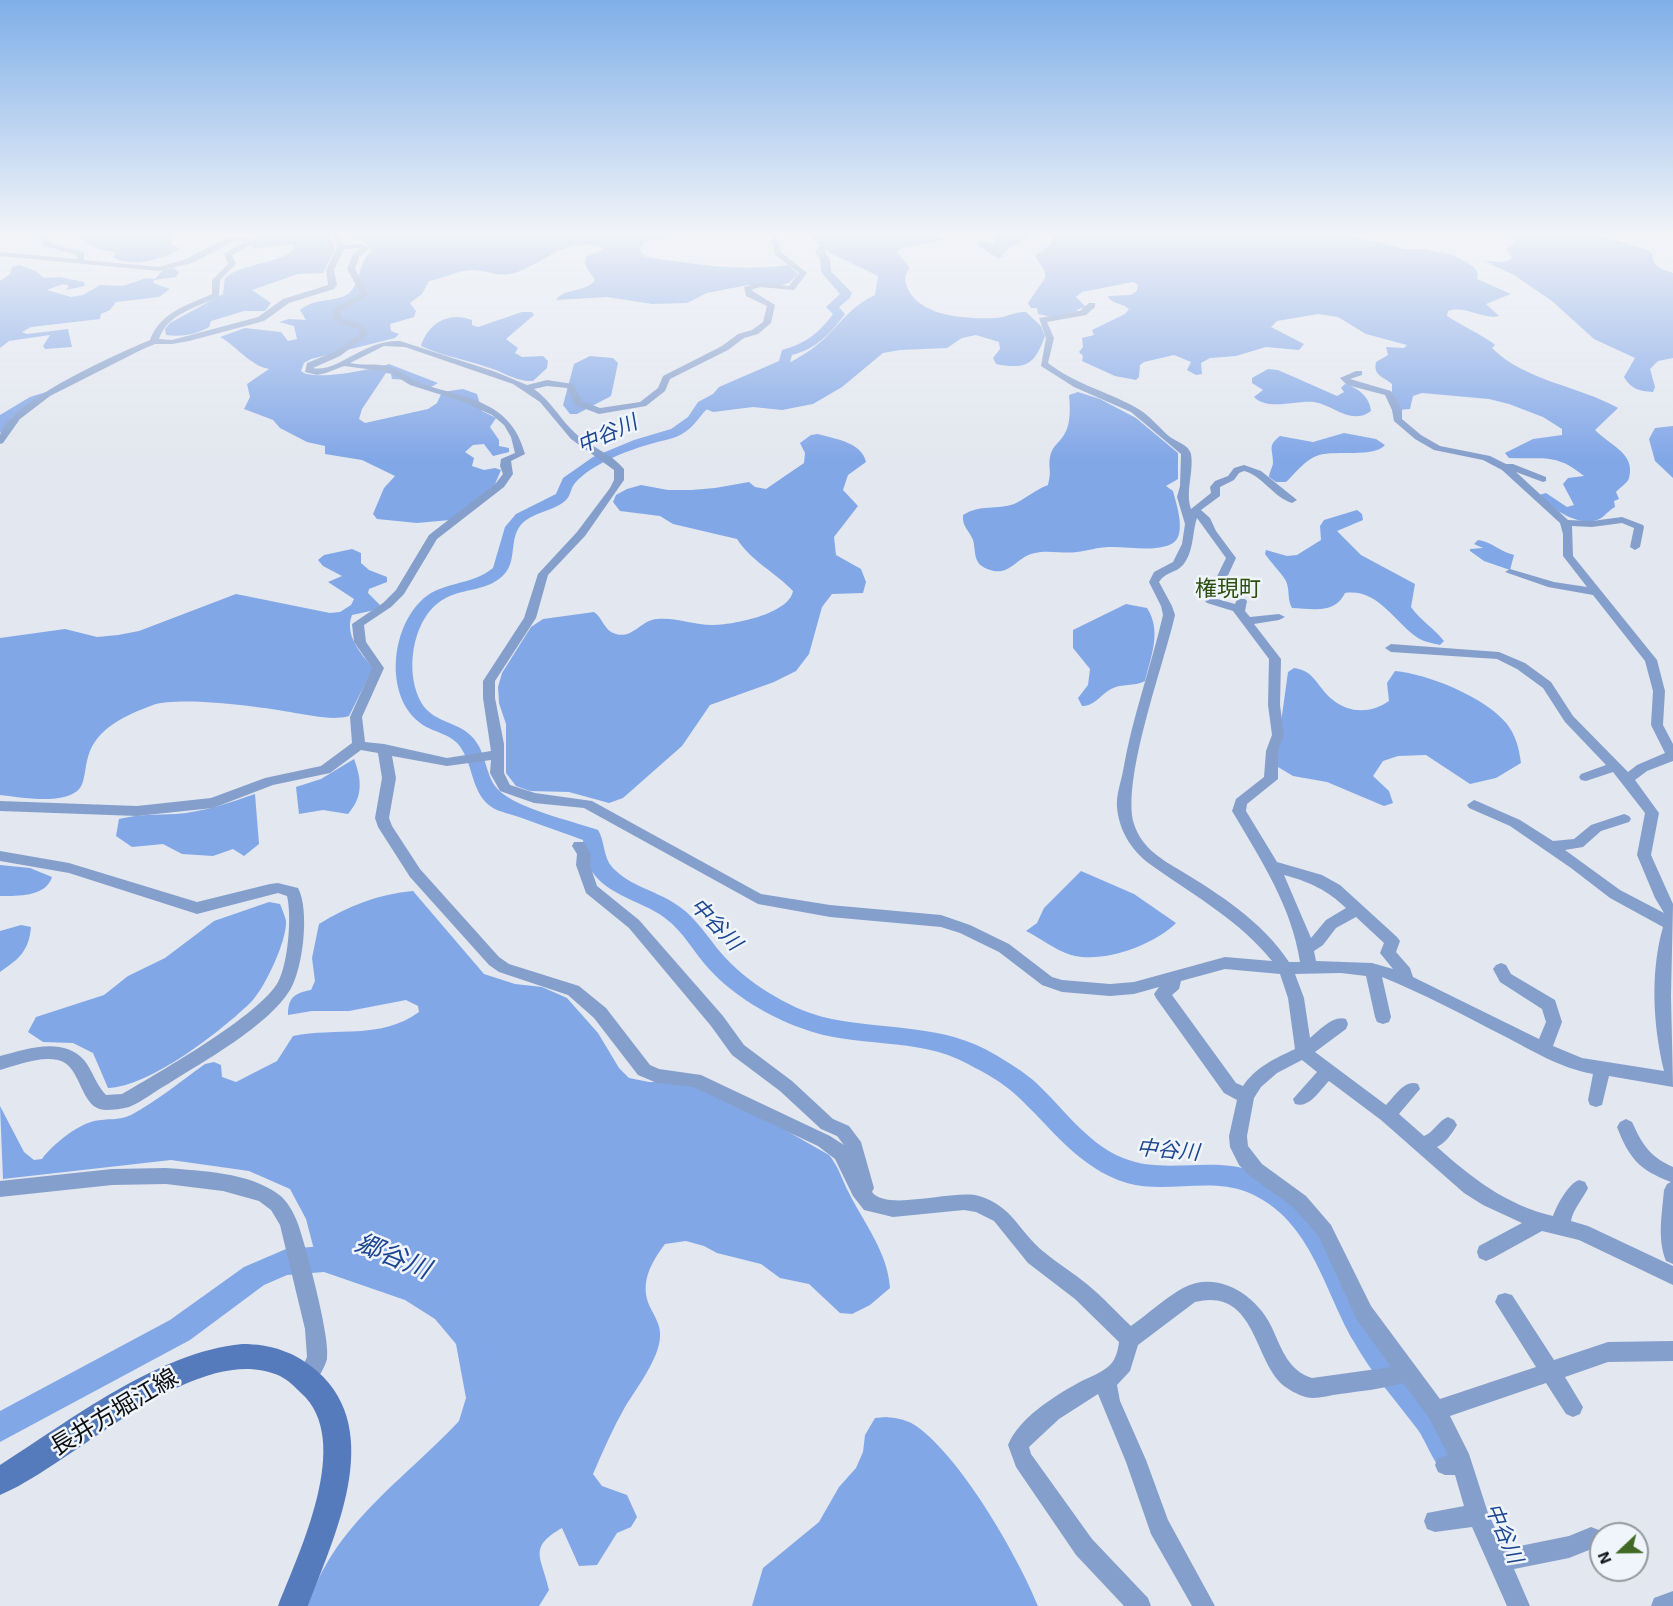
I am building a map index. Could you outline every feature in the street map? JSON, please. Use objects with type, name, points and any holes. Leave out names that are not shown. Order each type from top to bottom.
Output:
[{"type":"main road","name":"長井方堀江線","points":[[0,1481],[147,1388],[210,1361],[237,1356],[258,1358],[290,1366],[308,1377],[326,1400],[338,1437],[338,1462],[324,1522],[293,1606]]},
{"type":"street","points":[[154,341],[158,329],[190,309]]},
{"type":"street","points":[[0,441],[17,417],[47,394],[154,341],[180,341],[261,319],[275,309]]},
{"type":"street","points":[[0,806],[137,811],[213,803],[270,781],[325,770],[359,745],[384,748],[435,761],[464,760],[490,755],[498,744],[489,698],[489,681],[530,618],[543,574],[581,534],[615,488],[620,474],[615,465],[575,438],[563,427],[544,401],[526,388],[497,374],[437,357],[405,343],[374,346],[343,363],[339,368],[326,372],[308,370],[310,365],[338,354],[364,335],[362,328],[341,321],[336,315],[339,309]]},
{"type":"street","points":[[526,388],[547,384],[570,386],[578,403],[599,411],[643,404],[662,389],[666,378],[725,348],[741,336],[754,332],[767,322],[770,309]]},
{"type":"street","points":[[1087,310],[1042,320],[1050,338],[1043,362],[1074,386],[1133,410],[1154,424],[1164,437],[1185,450],[1187,486],[1182,497],[1191,532],[1181,559],[1174,567],[1158,574],[1154,582],[1156,590],[1169,608],[1169,615],[1159,663],[1143,707],[1129,761],[1124,810],[1130,831],[1150,860],[1194,885],[1261,939],[1285,968],[1299,1008],[1303,1052],[1387,1115],[1470,1187],[1489,1199],[1541,1222],[1582,1232],[1673,1276]]},
{"type":"street","points":[[343,363],[354,369],[391,370],[414,384],[468,399],[494,411],[519,441],[520,453],[506,459],[505,466],[508,474],[500,485],[434,537],[400,592],[377,612],[358,624],[356,631],[359,642],[378,668],[356,717],[359,745]]},
{"type":"street","points":[[1359,373],[1344,378],[1350,383],[1388,393],[1394,401],[1397,419],[1434,447],[1543,478]]},
{"type":"street","points":[[1500,464],[1568,523],[1592,524],[1613,519],[1630,522],[1639,527],[1635,547]]},
{"type":"street","points":[[1190,524],[1195,510],[1216,494],[1215,487],[1219,482],[1233,476],[1239,470],[1262,475],[1271,487],[1292,500]]},
{"type":"street","points":[[1195,510],[1206,520],[1210,532],[1231,558],[1211,601],[1240,605],[1248,621],[1275,659],[1274,705],[1278,735],[1272,751],[1271,779],[1241,802],[1239,811],[1273,866],[1306,948],[1309,968]]},
{"type":"street","points":[[1568,523],[1568,556],[1594,592],[1634,636],[1651,660],[1659,691],[1657,725],[1671,753],[1670,757],[1642,768],[1627,779]]},
{"type":"street","points":[[1510,572],[1552,585],[1594,592]]},
{"type":"street","points":[[1248,621],[1279,617]]},
{"type":"street","points":[[1391,648],[1500,657],[1513,662],[1553,691],[1569,719],[1612,767],[1627,779],[1652,813],[1644,855],[1672,921],[1665,969],[1662,1015],[1664,1040],[1673,1075]]},
{"type":"street","points":[[384,748],[389,777],[382,818],[385,827],[415,873],[445,904],[484,952],[504,968],[573,990],[600,1013],[644,1070],[657,1076],[695,1080],[824,1142],[841,1154],[859,1190],[870,1204],[893,1209],[964,1202],[991,1209],[1009,1224],[1035,1257],[1082,1292],[1130,1339]]},
{"type":"street","points":[[490,755],[500,781],[514,793],[587,804],[758,899],[830,911],[941,921],[984,937],[1004,948],[1047,981],[1069,987],[1110,990],[1144,986],[1225,963],[1285,968],[1372,969],[1405,979],[1543,1050],[1582,1065],[1673,1080]]},
{"type":"street","points":[[1586,777],[1612,767]]},
{"type":"street","points":[[1474,805],[1515,823],[1576,864],[1615,894],[1672,921]]},
{"type":"street","points":[[1549,847],[1578,843],[1596,828],[1624,819]]},
{"type":"street","points":[[579,846],[584,854],[583,865],[591,889],[633,924],[717,1021],[738,1050],[786,1086],[817,1115],[843,1131],[852,1142],[870,1204]]},
{"type":"street","points":[[0,856],[69,868],[197,908],[214,906],[270,889],[285,889],[293,892],[296,898],[296,917],[288,975],[279,994],[260,1012],[131,1098],[114,1103],[97,1099],[78,1063],[61,1053],[37,1054],[0,1063]]},
{"type":"street","points":[[1273,866],[1317,879],[1335,889],[1392,940],[1388,953],[1405,972],[1405,979]]},
{"type":"street","points":[[1306,948],[1318,941],[1331,924],[1357,909]]},
{"type":"street","points":[[1372,969],[1383,1017]]},
{"type":"street","points":[[1501,969],[1506,978],[1549,1005],[1554,1022],[1543,1050]]},
{"type":"street","points":[[1173,977],[1173,985],[1162,993],[1230,1088],[1246,1096]]},
{"type":"street","points":[[1340,1024],[1303,1052],[1271,1068],[1255,1082],[1246,1096],[1238,1136],[1239,1147],[1245,1159],[1300,1202],[1325,1231],[1364,1313],[1398,1374],[1436,1412],[1455,1465],[1519,1606]]},
{"type":"street","points":[[1596,1100],[1602,1069]]},
{"type":"street","points":[[1301,1099],[1328,1071]]},
{"type":"street","points":[[1387,1115],[1413,1089]]},
{"type":"street","points":[[1422,1146],[1436,1139],[1448,1125]]},
{"type":"street","points":[[1623,1132],[1643,1160],[1673,1175]]},
{"type":"street","points":[[0,1189],[148,1174],[203,1179],[246,1188],[269,1197],[283,1212],[298,1256],[317,1342],[317,1358],[308,1377]]},
{"type":"street","points":[[1562,1228],[1561,1216],[1565,1207],[1577,1197],[1579,1188]]},
{"type":"street","points":[[1673,1190],[1669,1232],[1673,1255]]},
{"type":"street","points":[[1486,1252],[1541,1222]]},
{"type":"street","points":[[1140,1606],[1084,1547],[1023,1460],[1018,1445],[1024,1435],[1075,1396],[1107,1382],[1126,1359],[1130,1339],[1189,1295],[1200,1290],[1212,1291],[1238,1300],[1247,1306],[1266,1333],[1283,1370],[1301,1385],[1312,1388],[1398,1374]]},
{"type":"street","points":[[1505,1302],[1550,1374],[1574,1407]]},
{"type":"street","points":[[1436,1412],[1608,1352],[1673,1351]]},
{"type":"street","points":[[1107,1382],[1110,1402],[1148,1491],[1159,1526],[1204,1606]]},
{"type":"street","points":[[1435,1521],[1478,1515]]},
{"type":"street","points":[[1499,1562],[1520,1555],[1575,1547],[1589,1539]]},
{"type":"street","points":[[1662,1606],[1673,1602]]},
{"type":"shaded area","points":[[0,309],[111,309],[101,314],[100,319],[31,327],[22,332],[27,334],[68,329],[72,347],[45,349],[43,346],[50,335],[9,341],[0,348]]},
{"type":"shaded area","points":[[196,309],[267,309],[265,311],[244,311],[211,321],[209,327],[193,334],[166,335],[165,329],[170,323]]},
{"type":"shaded area","points":[[414,309],[414,317],[390,324],[391,331],[399,334],[395,338],[311,359],[304,363],[301,371],[307,374],[330,375],[389,364],[438,383],[431,387],[410,380],[392,379],[391,374],[386,373],[362,409],[359,419],[365,423],[428,409],[437,403],[442,392],[463,389],[477,394],[482,411],[496,418],[490,427],[499,440],[499,446],[509,448],[509,452],[493,456],[484,444],[473,445],[465,452],[474,458],[472,466],[484,470],[495,468],[501,470],[495,484],[450,520],[417,523],[377,519],[373,514],[384,488],[395,476],[362,460],[325,454],[325,446],[307,442],[280,428],[273,420],[244,409],[250,397],[247,384],[269,369],[255,364],[220,337],[245,328],[281,332],[288,341],[297,339],[294,326],[279,322],[289,319],[306,320],[300,310]]},
{"type":"shaded area","points":[[854,309],[930,309],[958,317],[971,318],[994,318],[1026,312],[1041,326],[1045,336],[1033,359],[1022,365],[996,364],[993,358],[1000,349],[999,342],[976,335],[962,338],[947,348],[883,353],[842,387],[813,404],[782,410],[753,407],[713,412],[706,409],[729,392],[808,352]]},
{"type":"shaded area","points":[[1037,309],[1080,309],[1076,310],[1079,311],[1052,317],[1038,314]]},
{"type":"shaded area","points":[[1129,309],[1491,309],[1499,316],[1493,317],[1455,310],[1448,311],[1447,316],[1495,345],[1492,348],[1520,368],[1618,408],[1595,430],[1620,450],[1629,462],[1628,480],[1616,492],[1619,499],[1614,501],[1615,507],[1596,520],[1578,520],[1560,512],[1539,495],[1546,493],[1567,507],[1574,505],[1563,484],[1568,478],[1584,476],[1574,468],[1556,460],[1509,458],[1505,453],[1533,439],[1562,435],[1562,429],[1543,417],[1489,399],[1422,393],[1413,396],[1410,409],[1399,410],[1392,395],[1392,384],[1379,375],[1375,366],[1376,362],[1388,355],[1386,347],[1404,348],[1407,345],[1366,334],[1338,317],[1318,314],[1277,321],[1271,327],[1304,344],[1299,350],[1266,347],[1236,356],[1210,358],[1201,363],[1202,374],[1196,375],[1187,370],[1191,362],[1174,355],[1144,362],[1140,365],[1139,377],[1136,380],[1115,376],[1082,361],[1083,356],[1079,352],[1083,347],[1082,338],[1094,335],[1092,330],[1125,314]]},
{"type":"shaded area","points":[[1561,309],[1673,309],[1673,358],[1658,361],[1650,369],[1655,387],[1653,392],[1636,389],[1624,377],[1635,358],[1594,339]]},
{"type":"shaded area","points":[[522,312],[532,312],[534,315],[506,339],[518,348],[515,353],[522,357],[543,356],[548,361],[547,368],[533,381],[517,379],[421,346],[434,325],[448,318],[472,320],[472,325],[478,327]]},
{"type":"shaded area","points":[[590,356],[613,358],[618,363],[611,396],[577,414],[570,414],[563,405],[574,364]]},
{"type":"shaded area","points":[[1268,369],[1278,370],[1337,396],[1344,392],[1341,388],[1345,384],[1350,386],[1366,397],[1371,411],[1364,415],[1349,416],[1314,402],[1274,404],[1260,401],[1254,397],[1263,390],[1252,383],[1252,378]]},
{"type":"shaded area","points":[[46,392],[12,417],[0,433],[0,415],[30,397]]},
{"type":"shaded area","points":[[1078,392],[1100,399],[1136,418],[1178,453],[1178,479],[1166,486],[1173,491],[1178,510],[1180,526],[1177,539],[1159,548],[1109,547],[1031,554],[1005,570],[999,571],[981,566],[978,563],[973,540],[965,526],[963,515],[976,509],[1014,504],[1048,485],[1051,453],[1067,429],[1070,409],[1069,395]]},
{"type":"shaded area","points":[[1673,426],[1673,478],[1655,461],[1649,439],[1655,428]]},
{"type":"shaded area","points":[[1344,433],[1376,439],[1385,445],[1380,449],[1364,453],[1319,455],[1305,463],[1286,482],[1276,482],[1269,477],[1273,464],[1272,445],[1280,436],[1313,442]]},
{"type":"shaded area","points":[[818,434],[854,446],[866,462],[848,475],[843,490],[858,506],[834,537],[836,555],[861,569],[866,582],[863,593],[832,594],[822,607],[809,654],[796,671],[774,682],[710,705],[682,746],[623,798],[609,803],[569,792],[530,791],[516,786],[506,773],[506,724],[499,703],[498,687],[502,673],[531,627],[543,619],[594,612],[609,630],[622,635],[632,632],[646,622],[657,619],[705,625],[733,623],[771,612],[782,606],[793,591],[749,554],[737,539],[673,524],[660,516],[620,511],[613,502],[616,495],[641,485],[668,490],[692,490],[749,482],[755,487],[766,489],[804,463],[805,453],[800,443],[811,435]]},
{"type":"shaded area","points":[[1357,510],[1362,514],[1363,520],[1337,531],[1361,555],[1415,584],[1411,607],[1444,641],[1440,645],[1418,638],[1376,601],[1357,593],[1345,593],[1341,600],[1323,609],[1292,608],[1286,581],[1265,554],[1266,550],[1287,556],[1297,555],[1321,540],[1320,526],[1324,520]]},
{"type":"shaded area","points":[[1478,540],[1514,555],[1510,570],[1484,561],[1470,551],[1470,549],[1483,548],[1474,544]]},
{"type":"shaded area","points":[[352,549],[361,553],[361,563],[369,570],[387,577],[387,582],[369,589],[368,593],[380,605],[375,610],[352,615],[350,622],[355,644],[373,668],[349,716],[322,717],[222,703],[182,702],[153,705],[123,718],[105,730],[92,747],[82,785],[73,794],[54,799],[0,795],[0,638],[65,629],[97,637],[118,635],[139,631],[236,594],[330,613],[340,612],[351,605],[354,599],[328,582],[342,576],[323,566],[318,560],[324,555]]},
{"type":"shaded area","points":[[1126,604],[1147,608],[1154,626],[1154,644],[1145,681],[1115,687],[1094,702],[1082,706],[1078,698],[1088,685],[1090,669],[1073,648],[1073,630]]},
{"type":"shaded area","points":[[1294,668],[1312,676],[1340,705],[1354,710],[1368,710],[1389,701],[1387,683],[1395,671],[1423,677],[1455,688],[1485,705],[1507,724],[1517,742],[1521,763],[1496,778],[1470,784],[1426,755],[1398,756],[1383,761],[1373,776],[1389,791],[1393,803],[1384,806],[1327,782],[1293,776],[1278,767],[1273,755],[1279,737],[1288,672]]},
{"type":"shaded area","points":[[354,759],[359,774],[360,788],[353,808],[348,814],[323,810],[299,814],[296,787],[321,779]]},
{"type":"shaded area","points":[[255,794],[259,844],[244,856],[233,849],[213,856],[182,854],[163,844],[132,847],[116,836],[119,819],[196,811]]},
{"type":"shaded area","points":[[0,865],[30,868],[52,877],[49,884],[37,892],[0,896]]},
{"type":"shaded area","points":[[1081,871],[1134,894],[1176,923],[1155,939],[1142,945],[1127,951],[1098,957],[1065,953],[1026,931],[1037,923],[1044,908]]},
{"type":"shaded area","points":[[413,891],[484,974],[515,984],[542,987],[567,998],[598,1033],[619,1068],[629,1078],[649,1082],[686,1082],[750,1110],[829,1155],[880,1250],[888,1275],[890,1288],[870,1305],[852,1314],[840,1313],[809,1284],[780,1278],[761,1264],[717,1253],[704,1246],[686,1241],[665,1244],[651,1266],[646,1282],[647,1298],[660,1329],[659,1346],[646,1374],[616,1423],[593,1474],[602,1486],[627,1495],[637,1517],[631,1527],[617,1533],[597,1565],[579,1566],[562,1528],[544,1541],[540,1554],[549,1590],[539,1606],[315,1606],[348,1539],[464,1434],[478,1400],[466,1341],[414,1295],[355,1270],[317,1261],[306,1219],[290,1189],[249,1171],[171,1160],[3,1179],[0,1106],[24,1152],[34,1160],[42,1159],[58,1142],[73,1131],[94,1121],[131,1115],[205,1064],[214,1062],[221,1065],[222,1077],[236,1082],[277,1061],[293,1036],[374,1030],[404,1021],[419,1012],[418,1006],[406,1000],[349,1011],[312,1011],[288,1015],[289,1004],[293,997],[311,990],[315,981],[312,958],[319,924],[364,902]]},
{"type":"shaded area","points":[[269,902],[280,904],[286,921],[283,940],[263,985],[252,1001],[223,1027],[164,1068],[125,1085],[108,1088],[93,1053],[73,1043],[43,1042],[28,1032],[36,1017],[104,995],[128,976],[165,958],[214,921]]},
{"type":"shaded area","points":[[21,925],[31,927],[28,942],[22,954],[0,972],[0,931]]},
{"type":"shaded area","points":[[886,1417],[913,1424],[949,1457],[1002,1534],[1038,1606],[752,1606],[763,1568],[819,1522],[839,1487],[856,1468],[863,1452],[865,1435],[875,1418]]},
{"type":"waterway","name":"中谷川","points":[[834,309],[839,314],[828,329],[817,340],[786,353],[785,363],[724,390],[718,397],[703,405],[693,420],[676,432],[639,443],[598,460],[568,481],[562,496],[528,513],[512,527],[505,560],[499,571],[480,582],[437,596],[425,605],[409,634],[406,651],[407,686],[412,701],[425,718],[456,733],[466,741],[475,757],[485,787],[500,803],[591,835],[598,863],[607,875],[615,882],[671,911],[690,929],[725,971],[766,1000],[796,1016],[822,1026],[928,1041],[970,1053],[1009,1075],[1066,1131],[1096,1156],[1128,1172],[1161,1176],[1226,1176],[1251,1182],[1278,1196],[1301,1216],[1314,1233],[1351,1309],[1370,1342],[1436,1430],[1449,1454]]},
{"type":"waterway","name":"郷谷川","points":[[0,1427],[180,1330],[254,1276],[286,1262],[324,1259],[413,1289],[445,1309],[469,1337],[481,1398],[471,1430],[445,1458],[406,1491],[361,1538],[327,1596],[324,1606]]},
{"type":"district","name":"権現町","points":[[1228,589]]}]
